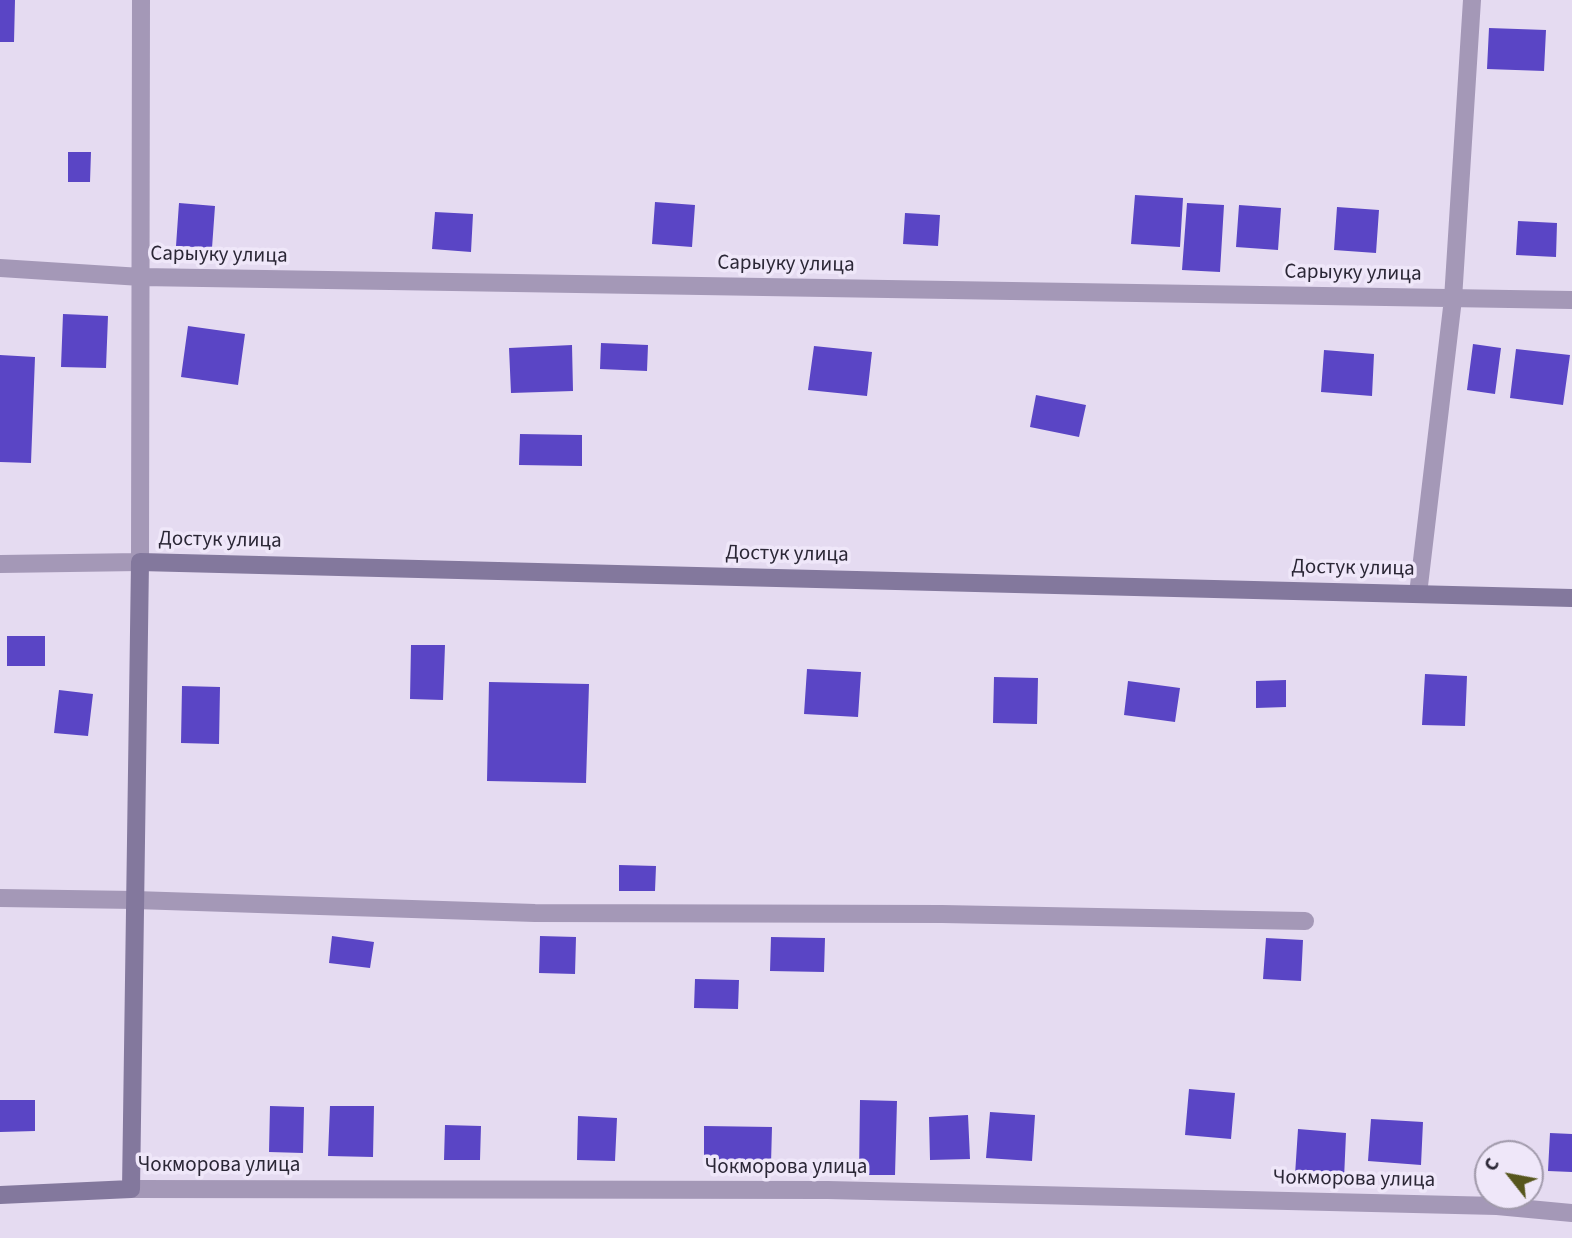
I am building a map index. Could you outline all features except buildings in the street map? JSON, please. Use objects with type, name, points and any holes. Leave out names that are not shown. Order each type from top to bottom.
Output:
[{"type":"main road","name":"Достук улица","points":[[140,562],[1572,598]]},
{"type":"main road","points":[[131,1189],[140,562]]},
{"type":"main road","name":"Чокморова улица","points":[[0,1195],[131,1189]]},
{"type":"street","points":[[140,562],[141,0]]},
{"type":"street","points":[[1418,594],[1453,299],[1472,0]]},
{"type":"street","name":"Сарыуку улица","points":[[0,268],[141,278],[1572,300]]},
{"type":"street","name":"Достук улица","points":[[0,564],[140,562]]},
{"type":"street","points":[[0,898],[535,913],[942,914],[1306,921]]},
{"type":"street","name":"Чокморова улица","points":[[131,1189],[828,1190],[1497,1206],[1572,1213]]}]
